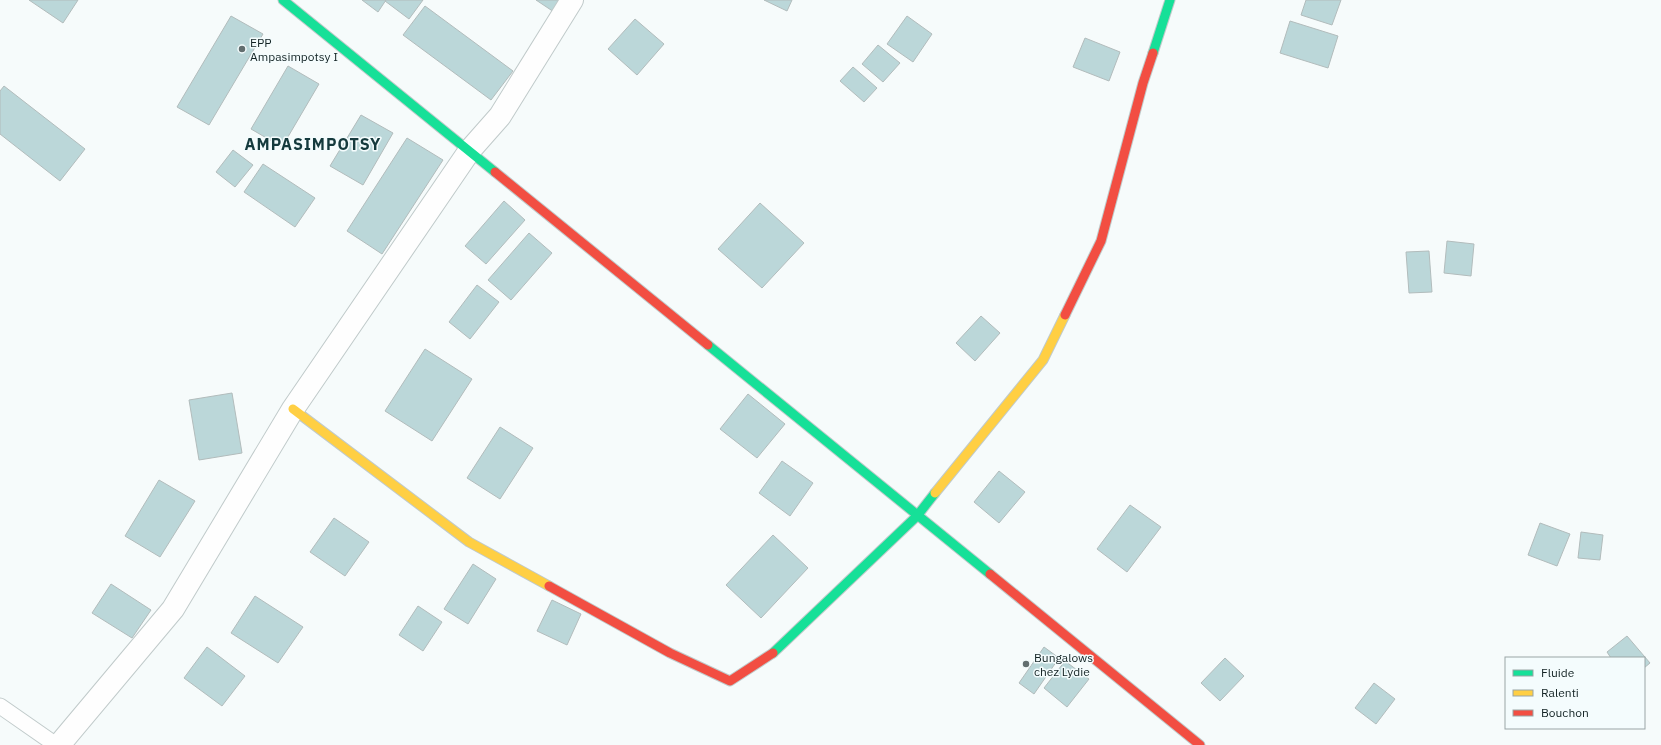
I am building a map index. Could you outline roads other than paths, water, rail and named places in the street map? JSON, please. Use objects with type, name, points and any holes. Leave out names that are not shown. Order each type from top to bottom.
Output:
[{"type":"street","points":[[283,0],[470,150],[917,516],[1200,745]]},
{"type":"street","points":[[59,745],[173,609],[293,408],[470,150],[500,116],[572,0]]},
{"type":"street","points":[[293,408],[469,542],[670,653],[730,680],[772,654],[917,516],[1043,360],[1101,241],[1143,83],[1170,0]]},
{"type":"lane","points":[[0,706],[56,745]]},
{"type":"place","name":"EPP Ampasimpotsy I","points":[[242,49]]},
{"type":"place","name":"Bungalows chez Lydie","points":[[1026,664]]},
{"type":"district","name":"AMPASIMPOTSY","points":[[313,144]]}]
